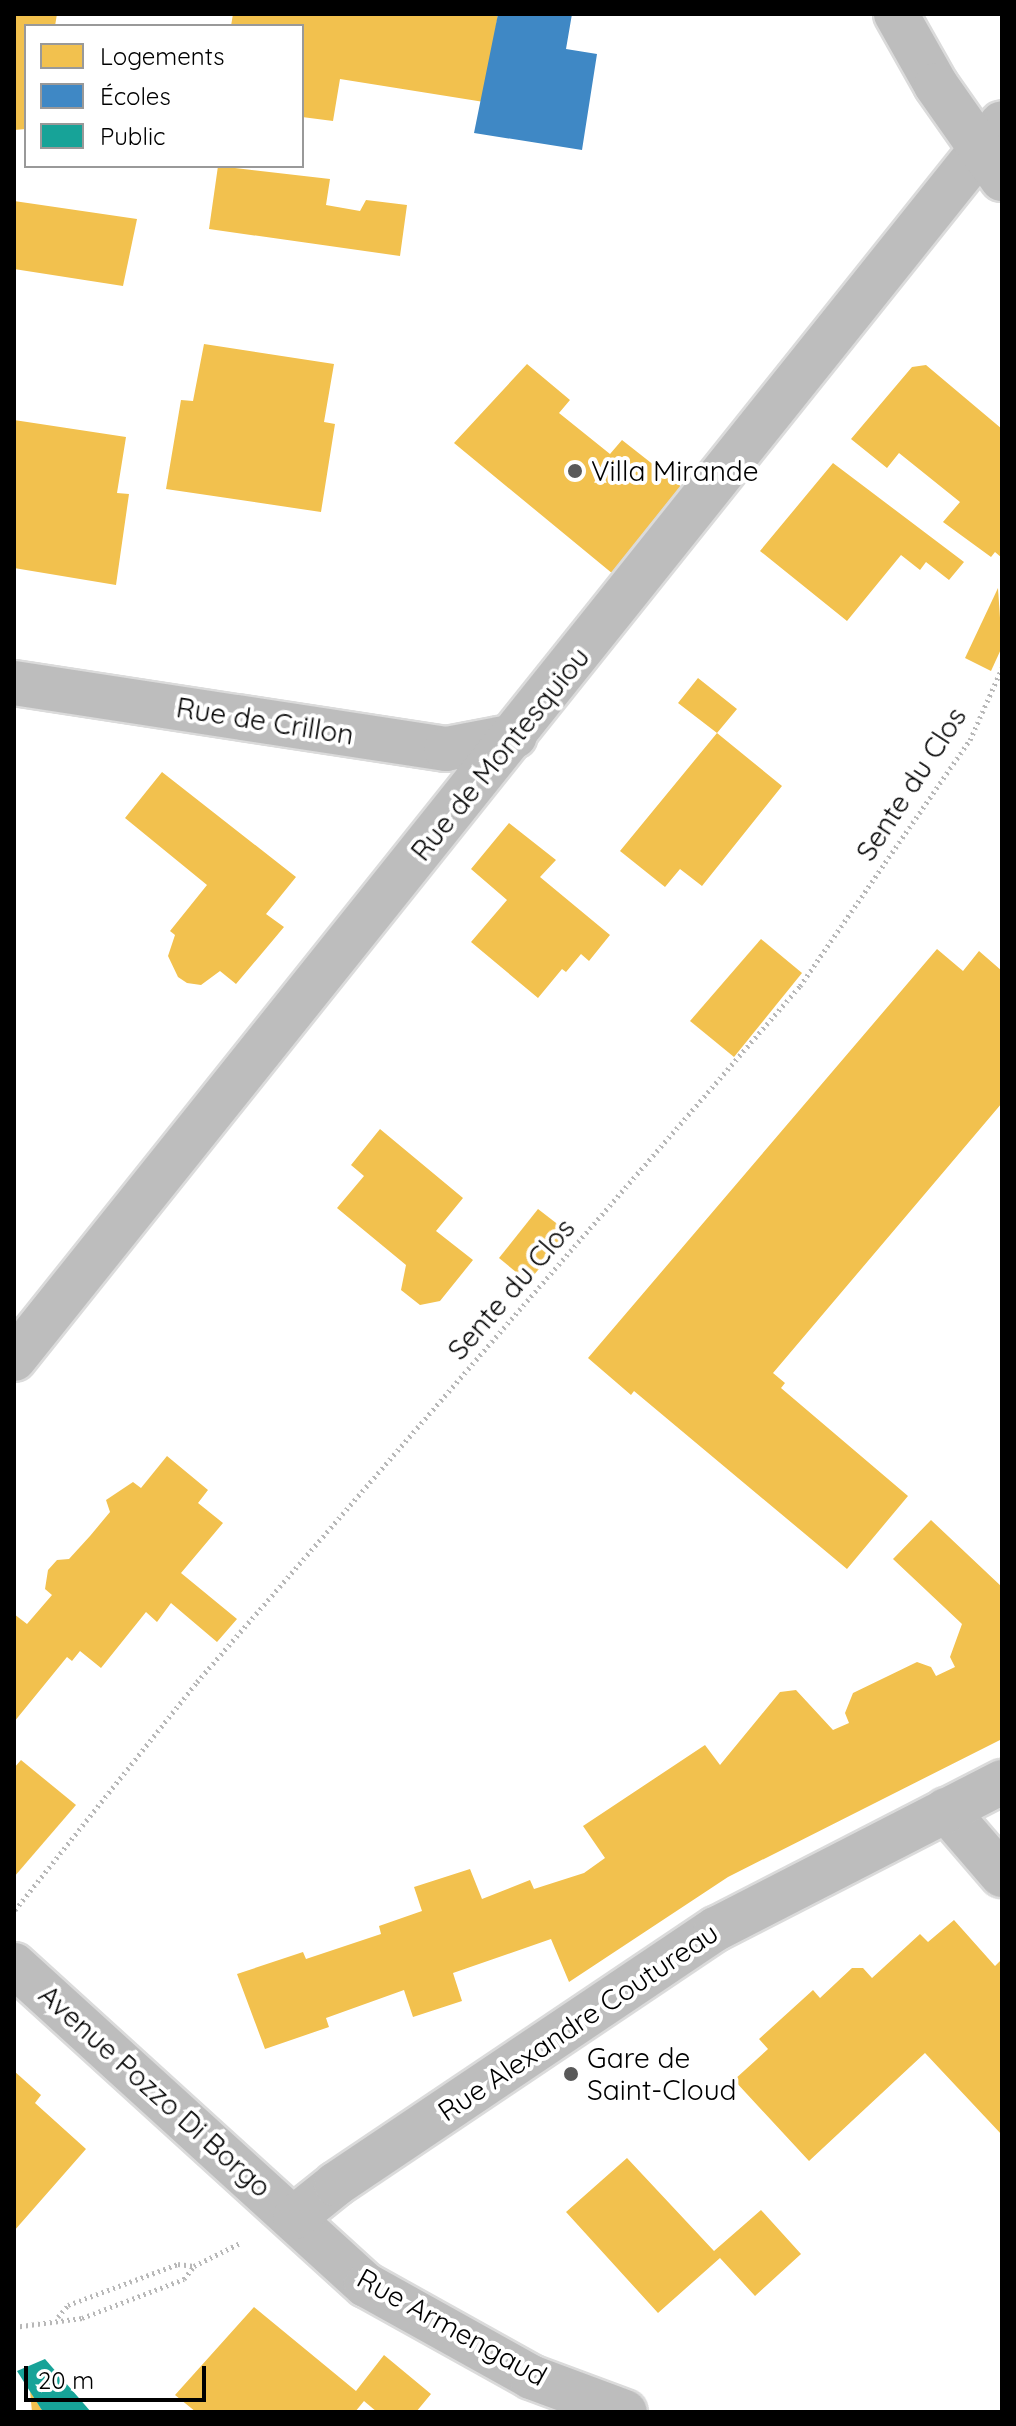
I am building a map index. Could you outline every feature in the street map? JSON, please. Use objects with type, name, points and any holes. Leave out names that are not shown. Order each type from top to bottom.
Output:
[{"type":"street","points":[[896,14],[936,85],[997,151]]},
{"type":"street","name":"Rue de Montesquiou","points":[[14,1359],[515,736],[997,151]]},
{"type":"street","name":"Rue de Crillon","points":[[14,683],[446,749],[515,736]]},
{"type":"street","name":"Rue Alexandre Coutureau","points":[[295,2217],[336,2184],[716,1929],[1002,1782]]},
{"type":"street","points":[[946,1810],[1002,1875]]},
{"type":"street","name":"Avenue Pozzo Di Borgo","points":[[14,1965],[295,2217]]},
{"type":"street","name":"Rue Armengaud","points":[[295,2217],[366,2285],[531,2377],[625,2412]]},
{"type":"path","name":"Sente du Clos","points":[[14,1911],[197,1682],[800,986],[970,740],[1002,668]]},
{"type":"path","points":[[58,2317],[68,2305],[178,2264]]},
{"type":"path","points":[[14,2327],[58,2317],[82,2318],[184,2279],[194,2266]]},
{"type":"building: Logements","points":[[14,14],[57,14],[55,24],[24,24],[24,129],[14,130]]},
{"type":"building: Logements","points":[[233,14],[498,14],[484,102],[340,79],[333,121],[304,117],[304,24],[231,24]]},
{"type":"building: Logements","points":[[218,168],[330,179],[326,205],[360,211],[366,200],[407,205],[400,256],[209,229]]},
{"type":"building: Logements","points":[[14,201],[137,219],[123,286],[14,269]]},
{"type":"building: Logements","points":[[204,344],[334,364],[324,422],[335,424],[321,512],[166,489],[181,400],[193,401]]},
{"type":"building: Logements","name":"Villa Mirande","points":[[527,364],[570,400],[559,413],[610,454],[622,440],[683,488],[613,574],[454,443]]},
{"type":"building: Logements","points":[[926,365],[1002,429],[1002,558],[995,552],[991,557],[943,522],[960,502],[899,453],[887,468],[851,439],[912,367]]},
{"type":"building: Logements","points":[[14,420],[126,437],[117,493],[129,494],[116,585],[14,568]]},
{"type":"building: Logements","points":[[833,463],[964,562],[949,580],[926,562],[920,570],[901,555],[847,621],[760,551]]},
{"type":"building: Logements","points":[[998,588],[1002,647],[991,671],[965,658]]},
{"type":"building: Logements","points":[[698,678],[737,709],[717,733],[678,703]]},
{"type":"building: Logements","points":[[717,733],[782,786],[702,886],[680,869],[665,887],[620,851]]},
{"type":"building: Logements","points":[[162,772],[296,877],[266,914],[284,927],[236,984],[220,971],[201,985],[187,983],[178,977],[168,956],[175,935],[170,931],[207,885],[125,818]]},
{"type":"building: Logements","points":[[509,823],[556,860],[540,877],[610,935],[589,961],[581,954],[566,972],[562,969],[538,998],[471,942],[507,900],[471,869]]},
{"type":"building: Logements","points":[[761,939],[802,973],[734,1057],[690,1021]]},
{"type":"building: Logements","points":[[937,949],[963,971],[979,951],[1002,971],[1002,1103],[773,1373],[785,1383],[781,1388],[908,1496],[847,1569],[634,1391],[631,1395],[588,1358]]},
{"type":"building: Logements","points":[[380,1129],[463,1198],[436,1231],[473,1260],[440,1301],[420,1305],[401,1290],[406,1265],[337,1208],[364,1176],[351,1165]]},
{"type":"building: Logements","points":[[538,1209],[569,1233],[528,1282],[499,1258]]},
{"type":"building: Logements","points":[[167,1456],[208,1490],[198,1503],[223,1523],[181,1573],[237,1619],[217,1642],[171,1603],[157,1622],[146,1612],[101,1668],[80,1651],[72,1661],[67,1657],[14,1722],[14,1614],[27,1624],[52,1595],[45,1589],[48,1570],[57,1560],[69,1559],[110,1512],[106,1500],[133,1482],[141,1488]]},
{"type":"building: Logements","points":[[931,1520],[1002,1587],[1002,1739],[728,1877],[569,1982],[551,1939],[453,1973],[462,2001],[413,2017],[404,1990],[326,2018],[329,2027],[265,2049],[237,1974],[303,1952],[306,1959],[381,1934],[379,1926],[422,1911],[414,1887],[470,1869],[482,1899],[530,1880],[534,1889],[584,1873],[605,1858],[583,1826],[705,1745],[720,1765],[780,1692],[796,1690],[833,1730],[849,1723],[845,1713],[853,1693],[917,1662],[931,1667],[936,1676],[955,1667],[950,1657],[962,1624],[893,1559]]},
{"type":"building: Logements","points":[[21,1760],[76,1805],[14,1877],[14,1768]]},
{"type":"building: Logements","points":[[954,1920],[995,1966],[1002,1959],[1002,2135],[925,2053],[809,2161],[734,2080],[768,2049],[759,2039],[813,1990],[820,1998],[852,1968],[863,1968],[872,1978],[920,1934],[928,1942]]},
{"type":"building: Logements","points":[[14,2071],[41,2095],[35,2103],[86,2149],[14,2231]]},
{"type":"building: Logements","points":[[627,2158],[714,2251],[761,2210],[801,2254],[755,2296],[720,2258],[658,2313],[566,2212]]},
{"type":"building: Logements","points":[[254,2307],[356,2391],[384,2355],[431,2394],[416,2412],[377,2412],[364,2401],[355,2412],[196,2412],[175,2395]]},
{"type":"building: Logements","points":[[30,2391],[43,2412],[32,2412]]},
{"type":"building: Écoles","points":[[498,14],[572,14],[566,49],[597,54],[582,150],[474,133]]},
{"type":"building: Public","points":[[45,2359],[91,2412],[43,2412],[17,2371]]},
{"type":"place","name":"Villa Mirande","points":[[575,471]]},
{"type":"place","name":"Gare de Saint-Cloud","points":[[571,2074]]}]
